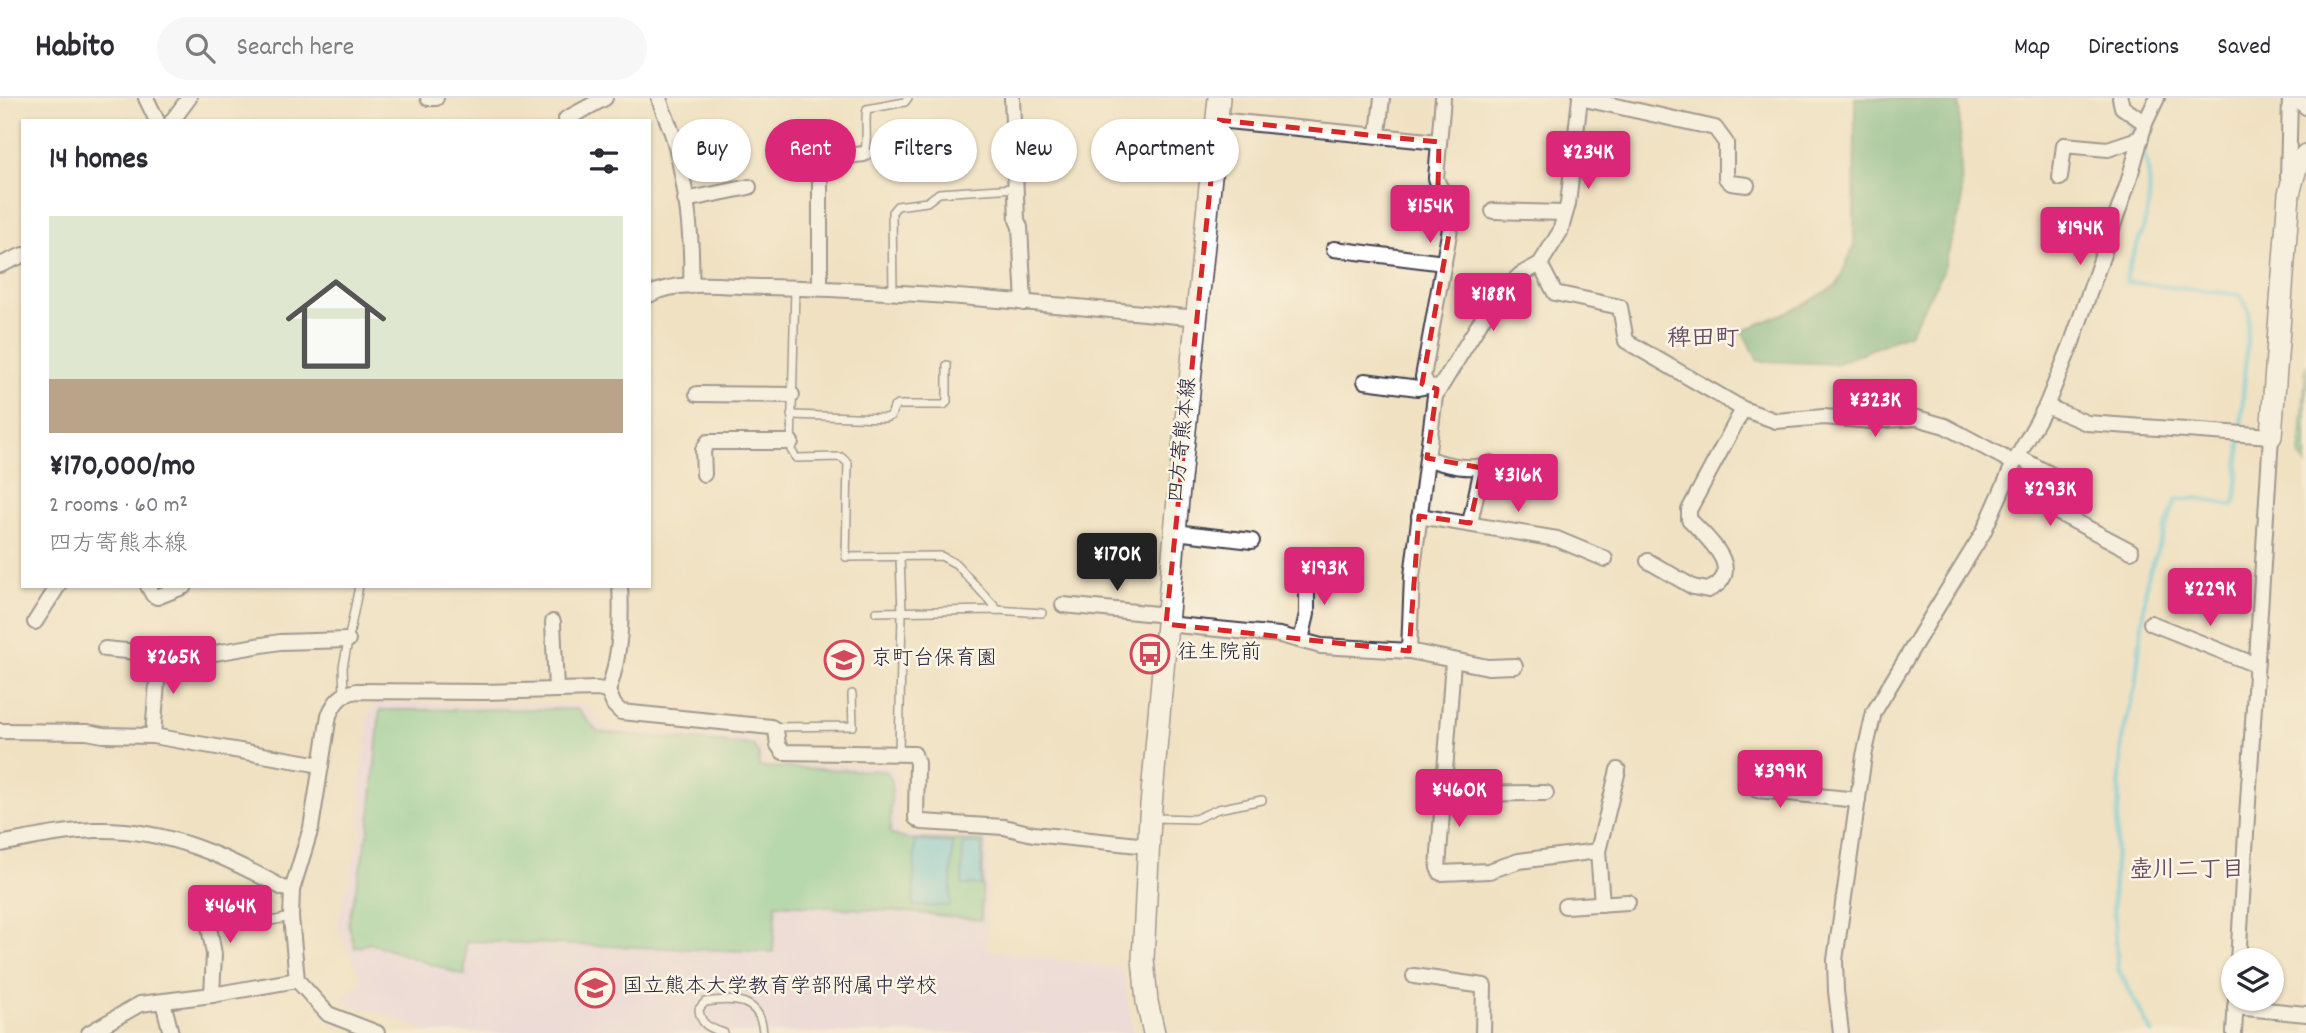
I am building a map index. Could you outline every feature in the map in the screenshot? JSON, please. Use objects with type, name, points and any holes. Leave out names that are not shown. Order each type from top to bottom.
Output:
[{"type":"main road","name":"四方寄熊本線","points":[[1217,119],[1219,98]]},
{"type":"main road","points":[[2271,436],[2289,194],[2296,168],[2306,155]]},
{"type":"main road","name":"四方寄熊本線","points":[[1154,1033],[1147,1002],[1143,959],[1148,846],[1175,532],[1211,182]]},
{"type":"street","points":[[146,98],[157,119]]},
{"type":"street","points":[[173,119],[189,98]]},
{"type":"street","points":[[428,98],[436,98]]},
{"type":"street","points":[[566,119],[605,98]]},
{"type":"street","points":[[659,98],[674,141],[685,200],[691,286]]},
{"type":"street","points":[[1012,98],[1015,188],[1024,303]]},
{"type":"street","points":[[1378,134],[1382,98]]},
{"type":"street","points":[[1432,387],[1423,377],[1453,212],[1452,204],[1438,187],[1436,178],[1443,98]]},
{"type":"street","points":[[1409,651],[1412,576],[1427,458],[1432,387],[1494,298],[1520,275],[1540,264],[1560,232],[1573,171],[1580,98],[1715,128],[1726,143],[1726,178],[1731,183],[1747,185]]},
{"type":"street","points":[[2120,98],[2122,107],[2145,123]]},
{"type":"street","points":[[1841,1033],[1835,960],[1864,755],[1874,712],[1983,533],[2016,460],[2046,406],[2076,332],[2128,183],[2145,123],[2157,98]]},
{"type":"street","points":[[2289,194],[2287,161],[2292,98],[2306,107]]},
{"type":"street","points":[[1239,122],[1438,142]]},
{"type":"street","points":[[2060,178],[2064,145],[2108,149],[2141,138]]},
{"type":"street","points":[[820,288],[820,164],[823,159],[864,154]]},
{"type":"street","points":[[685,200],[749,187]]},
{"type":"street","points":[[1493,211],[1565,213]]},
{"type":"street","points":[[1334,249],[1444,263]]},
{"type":"street","points":[[0,265],[21,256]]},
{"type":"street","points":[[1540,264],[1555,293],[1620,307],[1626,341],[1743,409],[1776,421],[1824,417],[1871,421],[1917,418],[1945,426],[2065,482],[2053,510],[2131,551]]},
{"type":"street","points":[[651,294],[661,289],[691,286],[820,288],[1198,318]]},
{"type":"street","points":[[1365,381],[1418,388],[1432,387]]},
{"type":"street","points":[[697,394],[792,395]]},
{"type":"street","points":[[2046,406],[2087,423],[2271,436],[2239,948]]},
{"type":"street","points":[[1647,561],[1693,587],[1708,590],[1722,580],[1724,573],[1720,551],[1689,519],[1689,510],[1743,409]]},
{"type":"street","points":[[704,474],[703,450],[708,442],[791,442]]},
{"type":"street","points":[[1427,458],[1440,463],[1482,468],[1491,463],[1517,474]]},
{"type":"street","points":[[1470,523],[1482,468]]},
{"type":"street","points":[[1419,516],[1557,539],[1605,559]]},
{"type":"street","points":[[1175,532],[1252,541]]},
{"type":"street","points":[[1301,640],[1307,614],[1307,584],[1319,565]]},
{"type":"street","points":[[35,622],[57,588]]},
{"type":"street","points":[[149,588],[157,597],[180,588]]},
{"type":"street","points":[[620,588],[618,650],[608,691],[614,705],[621,712],[771,727],[776,730],[778,746],[783,752],[914,754],[917,763],[916,818],[922,822],[1004,827],[1033,834],[1148,846]]},
{"type":"street","points":[[1063,605],[1280,635],[1321,646],[1409,651],[1488,667],[1515,666]]},
{"type":"street","points":[[553,622],[556,690]]},
{"type":"street","points":[[2151,623],[2256,665]]},
{"type":"street","points":[[105,649],[159,654],[209,654],[280,642],[348,640]]},
{"type":"street","points":[[153,736],[159,654]]},
{"type":"street","points":[[1453,661],[1438,869],[1441,873],[1489,871],[1519,861],[1598,852]]},
{"type":"street","points":[[377,1033],[328,1014],[297,980],[292,890],[311,828],[329,715],[335,703],[344,694],[357,691],[608,691]]},
{"type":"street","points":[[0,731],[153,736],[321,765]]},
{"type":"street","points":[[1757,764],[1757,790],[1858,800]]},
{"type":"street","points":[[1602,904],[1598,852],[1618,770]]},
{"type":"street","points":[[1444,794],[1546,793]]},
{"type":"street","points":[[0,844],[52,834],[96,830],[131,831],[195,845],[233,860],[283,888],[292,890]]},
{"type":"street","points":[[204,899],[214,954],[212,995]]},
{"type":"street","points":[[1565,906],[1628,902]]},
{"type":"street","points":[[1413,976],[1484,986],[1483,1033]]},
{"type":"street","points":[[89,1033],[140,1004],[297,980]]},
{"type":"street","points":[[163,1002],[171,1033]]},
{"type":"street","points":[[2234,1033],[2235,1011]]},
{"type":"street","points":[[2284,1011],[2306,1014]]},
{"type":"lane","points":[[864,154],[868,129],[867,109],[905,102],[908,98]]},
{"type":"lane","points":[[893,292],[892,212],[897,206],[927,202],[939,193],[1015,188]]},
{"type":"lane","points":[[795,288],[791,450],[796,458],[841,457],[848,463],[846,557],[941,556],[956,564],[998,610]]},
{"type":"lane","points":[[791,415],[885,418],[891,416],[894,407],[898,405],[944,405],[947,402],[947,365]]},
{"type":"lane","points":[[899,753],[902,613],[900,557]]},
{"type":"lane","points":[[344,694],[343,667],[359,588]]},
{"type":"lane","points":[[876,612],[998,610],[1042,613]]},
{"type":"lane","points":[[771,727],[853,726],[852,694]]},
{"type":"lane","points":[[1150,817],[1195,819],[1219,809],[1262,800]]},
{"type":"lane","points":[[256,924],[292,917]]},
{"type":"lane","points":[[724,1033],[705,1026],[699,1018],[699,1009],[705,1002],[741,1001],[752,1005],[763,1033]]},
{"type":"highlighted area","points":[[1217,120],[1439,142],[1438,187],[1453,212],[1422,384],[1437,389],[1427,458],[1482,468],[1470,523],[1419,516],[1409,651],[1166,624]]},
{"type":"shaded area","points":[[375,703],[586,704],[606,728],[757,739],[763,748],[766,764],[891,765],[899,780],[897,834],[989,838],[987,950],[1123,968],[1133,1033],[431,1033],[380,1013],[352,1006],[342,999],[362,980],[337,926],[361,832],[360,783],[368,732],[366,722]]},
{"type":"green space","points":[[1855,98],[1959,98],[1962,204],[1943,271],[1910,333],[1836,364],[1758,361],[1742,331],[1801,306],[1837,285],[1854,246]]},
{"type":"green space","points":[[2306,365],[2306,465],[2300,457]]},
{"type":"green space","points":[[577,709],[598,732],[753,745],[759,755],[759,767],[886,771],[892,781],[890,834],[905,839],[984,841],[981,920],[908,912],[776,904],[773,952],[466,941],[465,976],[370,943],[355,948],[348,924],[369,828],[380,710]]},
{"type":"water","points":[[915,841],[953,843],[950,906],[913,906]]},
{"type":"water","points":[[963,844],[982,844],[981,885],[962,885]]},
{"type":"waterway","points":[[2126,115],[2136,138]]},
{"type":"waterway","points":[[2141,147],[2148,167],[2148,209],[2126,282],[2241,295],[2249,311],[2236,500],[2233,505],[2197,498],[2176,500],[2147,578],[2135,687],[2122,739],[2113,899],[2118,969],[2152,1033]]},
{"type":"place","name":"往生院前","points":[[1150,654]]},
{"type":"place","name":"京町台保育園","points":[[844,660]]},
{"type":"place","name":"国立熊本大学教育学部附属中学校","points":[[595,988]]},
{"type":"district","name":"稗田町","points":[[1703,340]]},
{"type":"district","name":"壺川二丁目","points":[[2187,871]]}]
